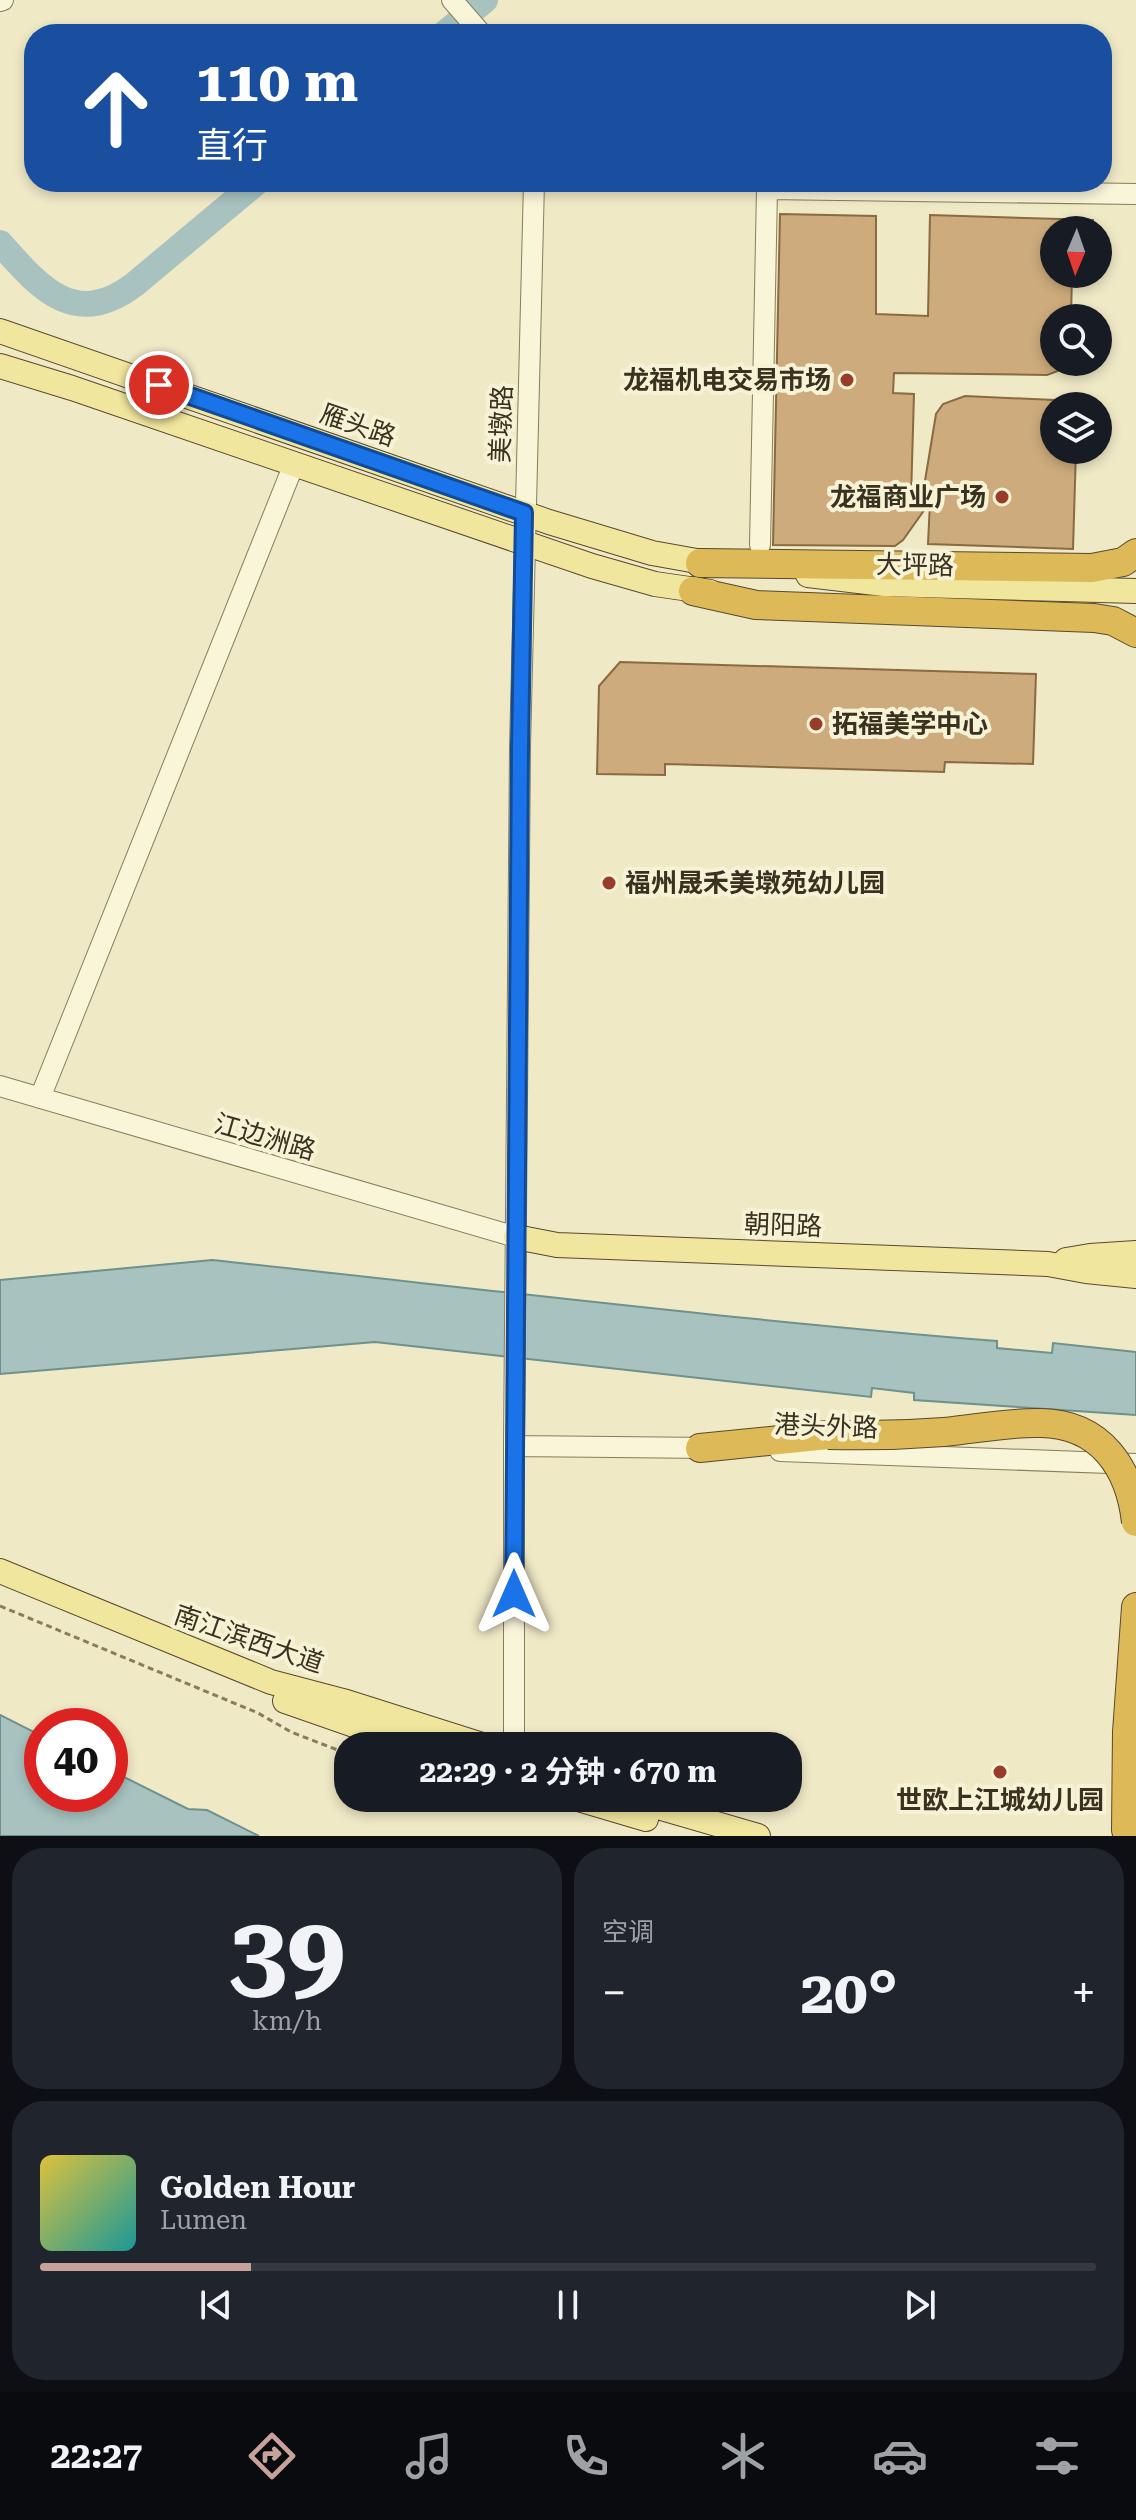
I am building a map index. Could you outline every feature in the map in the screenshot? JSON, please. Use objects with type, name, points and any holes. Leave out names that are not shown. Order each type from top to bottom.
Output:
[{"type":"highway","points":[[700,563],[1092,568],[1123,562],[1136,553]]},
{"type":"highway","points":[[693,591],[756,605],[1094,618],[1113,621],[1136,633]]},
{"type":"highway","points":[[700,1448],[828,1435],[908,1434],[1042,1423],[1073,1428],[1102,1445],[1122,1467],[1133,1498],[1136,1522]]},
{"type":"highway","points":[[1125,1833],[1127,1732],[1136,1607]]},
{"type":"highway","points":[[1125,1833],[1136,1767]]},
{"type":"main road","name":"雁头路","points":[[0,331],[524,513],[637,550],[700,563]]},
{"type":"main road","points":[[0,366],[523,543],[616,573],[693,591]]},
{"type":"main road","name":"大坪路","points":[[700,563],[884,584],[1136,591]]},
{"type":"main road","name":"大坪路","points":[[693,591],[802,596],[884,591],[1136,598]]},
{"type":"main road","name":"朝阳路","points":[[516,1237],[557,1245],[1048,1264],[1136,1276]]},
{"type":"main road","name":"朝阳路","points":[[1048,1264],[1090,1256],[1136,1253]]},
{"type":"main road","name":"南江滨西大道","points":[[0,1571],[271,1682],[441,1732]]},
{"type":"main road","name":"南江滨西大道","points":[[0,1589],[184,1665],[374,1732]]},
{"type":"main road","points":[[623,1812],[704,1836]]},
{"type":"main road","points":[[675,1812],[758,1836]]},
{"type":"street","points":[[453,2],[473,24]]},
{"type":"street","name":"美墩路","points":[[514,1446],[523,543],[534,192]]},
{"type":"street","points":[[760,545],[767,192]]},
{"type":"street","points":[[988,192],[1136,194]]},
{"type":"street","points":[[40,1098],[294,464]]},
{"type":"street","name":"江边洲路","points":[[0,1086],[516,1237]]},
{"type":"street","points":[[514,1446],[514,1732]]},
{"type":"street","name":"港头外路","points":[[514,1446],[700,1448],[1136,1464]]},
{"type":"path","points":[[0,1606],[258,1713],[291,1732],[334,1749]]},
{"type":"water","points":[[212,1260],[702,1314],[997,1341],[997,1348],[1052,1353],[1053,1343],[1136,1352],[1136,1415],[914,1400],[914,1393],[872,1388],[871,1397],[375,1342],[0,1374],[0,1280]]},
{"type":"water","points":[[0,1715],[24,1727],[24,1812],[128,1812],[128,1779],[188,1809],[207,1810],[259,1836],[0,1836]]},
{"type":"building","name":"龙福机电交易市场","points":[[780,214],[876,216],[876,314],[928,316],[930,215],[1040,218],[1040,288],[1072,288],[1071,304],[1040,304],[1040,375],[894,373],[893,393],[914,394],[911,498],[922,499],[936,414],[943,404],[965,396],[1040,399],[1040,464],[1076,464],[1073,549],[928,544],[930,502],[903,540],[895,546],[773,545]]},
{"type":"building","name":"拓福美学中心","points":[[620,662],[1036,674],[1033,764],[945,762],[944,772],[665,764],[665,775],[597,774],[599,686]]},
{"type":"waterway","points":[[456,24],[485,0]]},
{"type":"waterway","points":[[0,243],[44,288],[76,303],[94,303],[114,297],[135,284],[245,192]]},
{"type":"place","name":"龙福机电交易市场","points":[[847,380]]},
{"type":"place","name":"龙福商业广场","points":[[1002,497]]},
{"type":"place","name":"拓福美学中心","points":[[816,724]]},
{"type":"place","name":"福州晟禾美墩苑幼儿园","points":[[609,883]]},
{"type":"place","name":"世欧上江城幼儿园","points":[[1000,1772]]},
{"type":"route","points":[[159,385],[524,513],[514,1594]]}]
